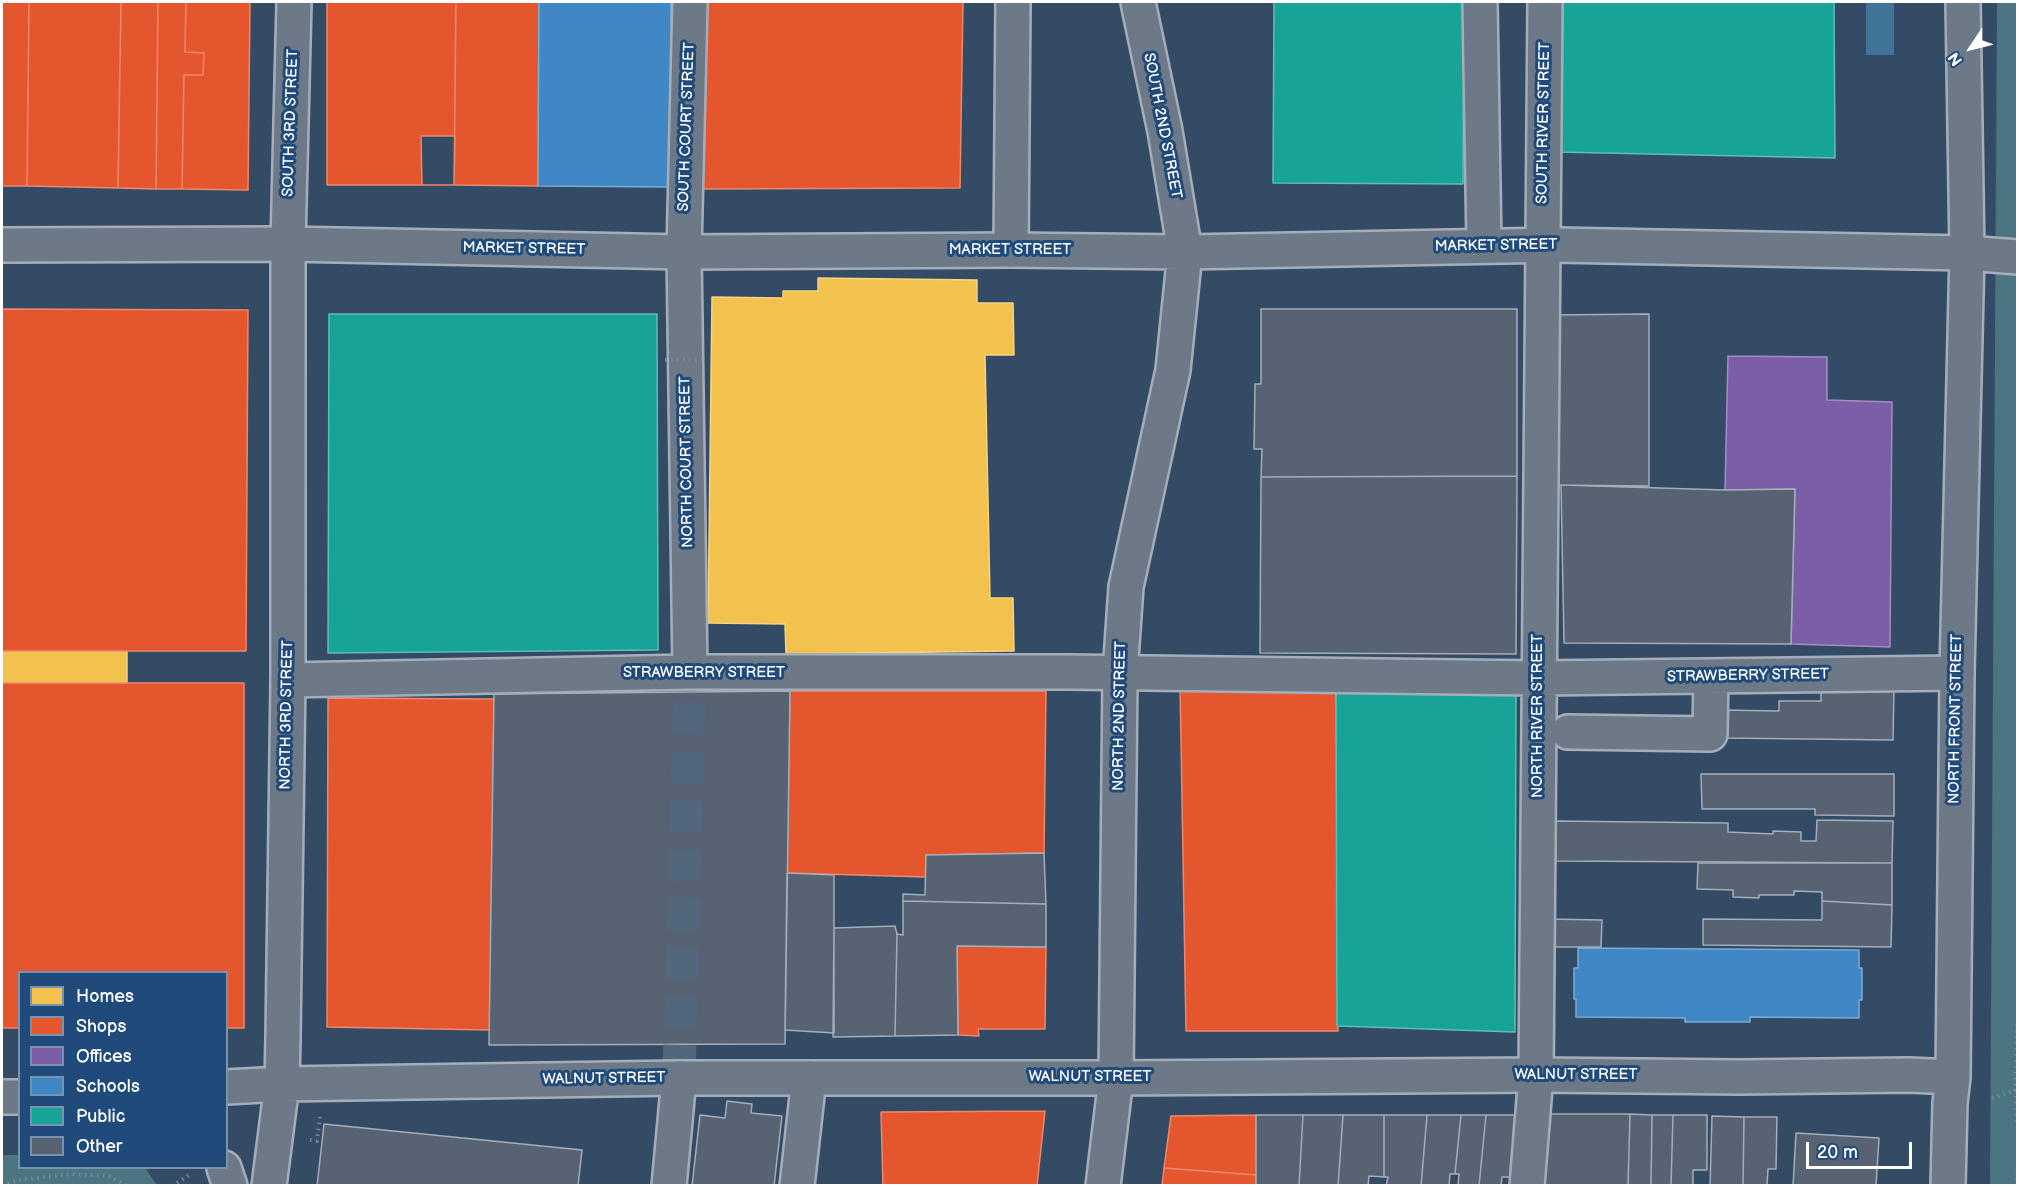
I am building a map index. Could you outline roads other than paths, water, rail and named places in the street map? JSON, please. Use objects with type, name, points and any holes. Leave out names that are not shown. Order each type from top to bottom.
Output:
[{"type":"main road","name":"SOUTH 3RD STREET","points":[[288,244],[294,2]]},
{"type":"main road","name":"SOUTH COURT STREET","points":[[684,252],[690,2]]},
{"type":"main road","points":[[1011,250],[1013,2]]},
{"type":"main road","name":"SOUTH 2ND STREET","points":[[1138,2],[1165,131],[1185,252]]},
{"type":"main road","points":[[1480,2],[1484,246]]},
{"type":"main road","name":"SOUTH RIVER STREET","points":[[1542,245],[1545,2]]},
{"type":"main road","name":"NORTH FRONT STREET","points":[[1948,1185],[1953,1077],[1956,674],[1967,253],[1963,2]]},
{"type":"main road","name":"MARKET STREET","points":[[2,245],[288,244],[684,252],[1011,250],[1185,252],[1542,245],[1967,253],[2018,257]]},
{"type":"main road","name":"NORTH 3RD STREET","points":[[269,1185],[282,1084],[288,680],[288,244]]},
{"type":"main road","name":"NORTH RIVER STREET","points":[[1527,1185],[1536,1075],[1542,245]]},
{"type":"main road","name":"NORTH COURT STREET","points":[[684,252],[690,672]]},
{"type":"main road","name":"NORTH 2ND STREET","points":[[1103,1185],[1116,1078],[1120,673],[1125,587],[1173,370],[1185,252]]},
{"type":"main road","name":"STRAWBERRY STREET","points":[[288,680],[690,672],[1120,673],[1539,678],[1956,674]]},
{"type":"main road","points":[[1568,732],[1710,734],[1711,676]]},
{"type":"main road","name":"WALNUT STREET","points":[[228,1087],[282,1084],[679,1078],[1536,1075],[1953,1077]]},
{"type":"main road","points":[[669,1185],[679,1078]]},
{"type":"main road","points":[[797,1185],[809,1078]]},
{"type":"main road","points":[[2,1097],[18,1096]]},
{"type":"main road","points":[[225,1169],[230,1185]]},
{"type":"water","points":[[1866,2],[1894,2],[1894,55],[1866,55]]},
{"type":"tunnel","points":[[679,1078],[690,672]]}]
